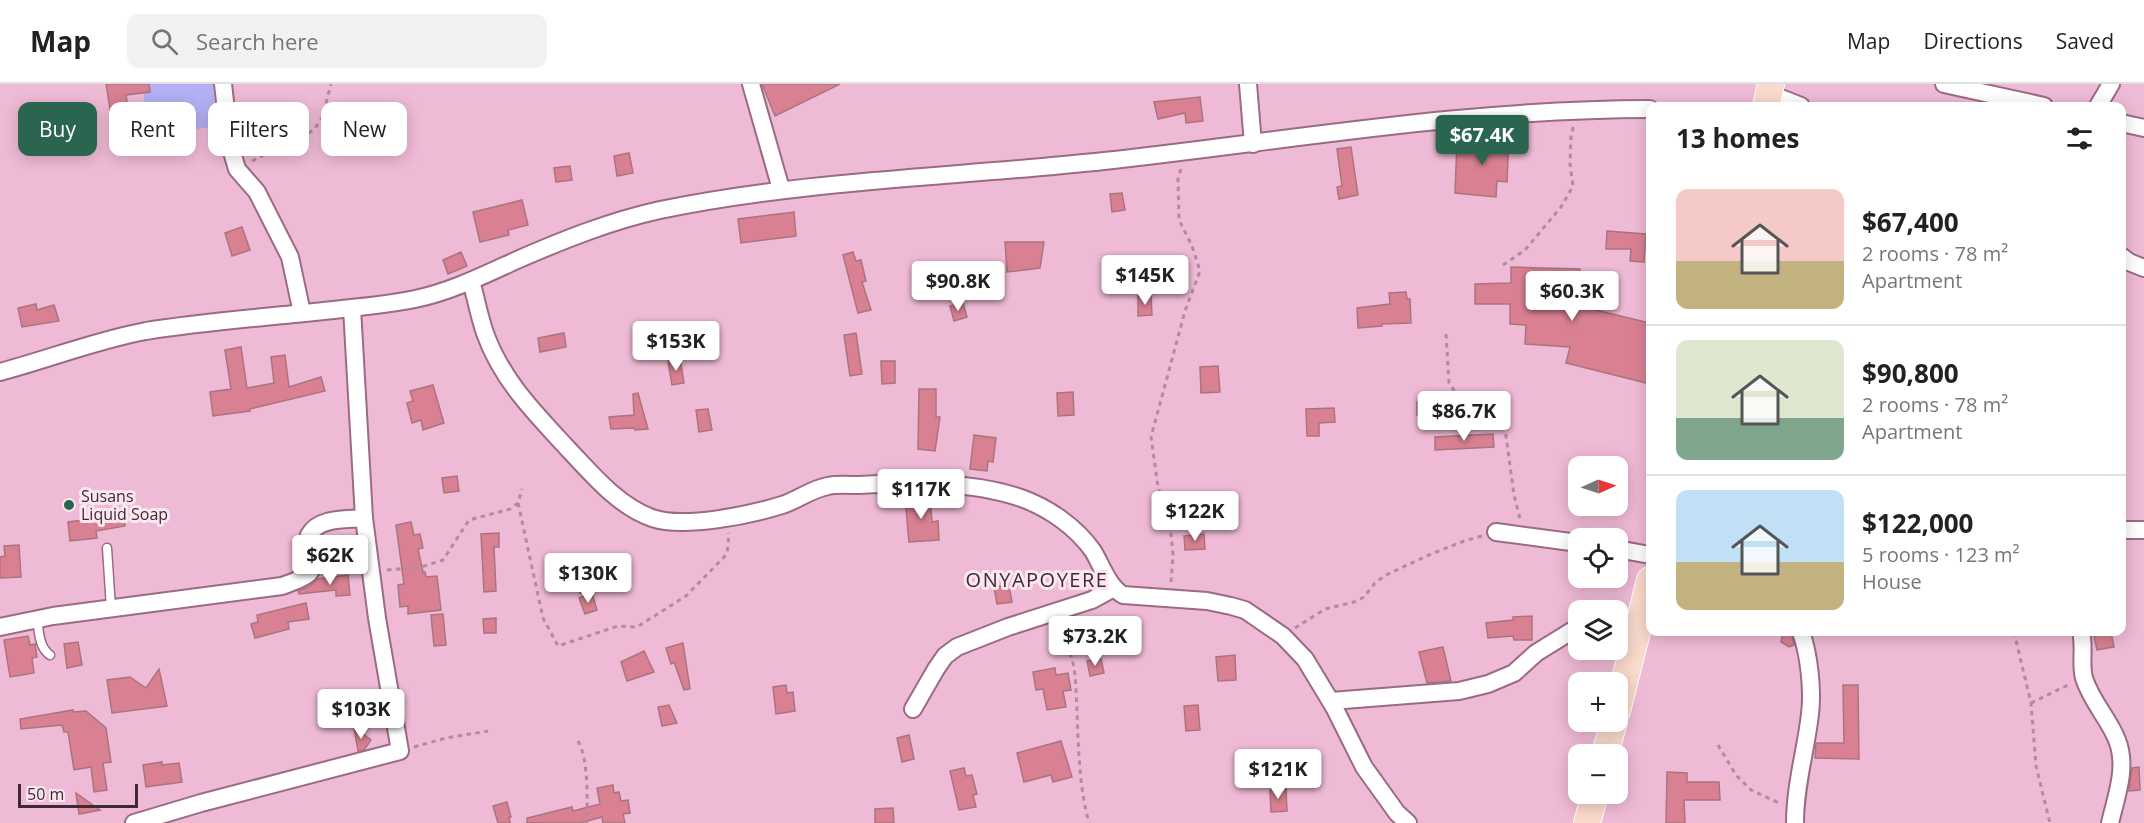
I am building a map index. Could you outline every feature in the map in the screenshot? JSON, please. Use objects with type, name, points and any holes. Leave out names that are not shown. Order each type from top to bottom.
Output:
[{"type":"main road","points":[[1628,628],[1646,597]]},
{"type":"main road","points":[[1587,823],[1592,804]]},
{"type":"street","points":[[223,84],[230,145],[237,169],[257,192],[290,257],[302,313]]},
{"type":"street","points":[[751,84],[781,189]]},
{"type":"street","points":[[1248,84],[1253,144]]},
{"type":"street","points":[[1944,84],[2013,102]]},
{"type":"street","points":[[2100,102],[2111,84]]},
{"type":"street","points":[[1768,94],[1790,102]]},
{"type":"street","points":[[0,372],[141,332],[420,298],[471,281],[568,238],[608,224],[655,211],[781,189],[1021,170],[1253,144],[1411,122],[1579,109],[1646,109]]},
{"type":"street","points":[[2126,124],[2144,128]]},
{"type":"street","points":[[2126,260],[2144,268]]},
{"type":"street","points":[[471,281],[485,334],[510,382],[540,420],[599,481],[618,498],[650,518],[668,523],[719,519],[781,505],[830,485],[907,483],[965,487],[1021,498],[1044,508],[1078,532],[1114,588],[1124,595],[1207,601],[1238,608],[1251,614],[1282,636],[1305,659],[1331,701],[1364,767],[1397,813],[1408,823]]},
{"type":"street","points":[[134,823],[201,802],[400,751],[378,627],[364,518],[352,308]]},
{"type":"street","points":[[0,627],[37,618],[282,586],[310,573],[312,567],[309,535],[315,527],[328,521],[364,518]]},
{"type":"street","points":[[2126,530],[2144,530]]},
{"type":"street","points":[[1496,532],[1568,542]]},
{"type":"street","points":[[1628,551],[1646,554]]},
{"type":"street","points":[[913,709],[945,656],[957,647],[1008,627],[1092,600],[1114,588]]},
{"type":"street","points":[[1331,701],[1459,691],[1488,684],[1514,673],[1536,653],[1568,633]]},
{"type":"street","points":[[1795,817],[1798,774],[1810,713],[1806,648],[1802,636]]},
{"type":"street","points":[[2081,636],[2084,677],[2117,740],[2121,754],[2121,775],[2110,823]]},
{"type":"lane","points":[[107,548],[111,608]]},
{"type":"lane","points":[[37,618],[44,650],[50,655]]},
{"type":"path","points":[[237,169],[314,130],[322,118],[331,84]]},
{"type":"path","points":[[1503,265],[1525,250],[1561,207],[1573,186],[1570,164],[1571,135],[1579,109]]},
{"type":"path","points":[[1171,598],[1173,555],[1170,524],[1158,487],[1151,437],[1185,311],[1200,271],[1192,246],[1179,220],[1178,179],[1186,152]]},
{"type":"path","points":[[1446,334],[1449,383],[1462,402],[1503,414],[1514,495],[1524,535]]},
{"type":"path","points":[[522,489],[518,503],[543,618],[558,646],[618,626],[637,627],[686,596],[727,554],[729,535],[719,519]]},
{"type":"path","points":[[371,572],[421,567],[443,560],[469,520],[510,509],[518,503]]},
{"type":"path","points":[[1282,636],[1325,609],[1354,602],[1364,597],[1375,583],[1386,575],[1464,541],[1496,532]]},
{"type":"path","points":[[1060,609],[1064,639],[1075,672],[1079,764],[1089,823]]},
{"type":"path","points":[[2015,636],[2031,703],[2036,766],[2050,823]]},
{"type":"path","points":[[2031,703],[2084,677]]},
{"type":"path","points":[[400,751],[446,738],[488,731]]},
{"type":"path","points":[[578,741],[582,747],[586,781],[587,823]]},
{"type":"path","points":[[1718,745],[1736,775],[1751,790],[1795,817]]},
{"type":"shaded area","points":[[143,84],[213,84],[214,102],[208,102],[208,127],[196,129],[196,102],[144,102]]},
{"type":"building","points":[[106,84],[149,84],[150,92],[126,95],[127,102],[109,103]]},
{"type":"building","points":[[762,84],[840,84],[775,116]]},
{"type":"building","points":[[1200,97],[1203,121],[1186,123],[1185,113],[1158,119],[1154,102]]},
{"type":"building","points":[[1487,132],[1509,134],[1507,182],[1497,181],[1496,197],[1455,193],[1457,141],[1486,146]]},
{"type":"building","points":[[1351,147],[1358,195],[1339,199],[1337,187],[1342,186],[1337,149]]},
{"type":"building","points":[[629,153],[633,173],[617,176],[614,156]]},
{"type":"building","points":[[570,166],[572,180],[556,182],[554,168]]},
{"type":"building","points":[[1122,193],[1125,210],[1112,212],[1110,194]]},
{"type":"building","points":[[522,200],[528,225],[508,230],[509,235],[480,242],[473,212]]},
{"type":"building","points":[[794,212],[796,236],[741,243],[738,219]]},
{"type":"building","points":[[242,227],[250,250],[232,256],[225,233]]},
{"type":"building","points":[[1607,231],[1646,234],[1644,262],[1630,261],[1631,249],[1606,249]]},
{"type":"building","points":[[1005,242],[1044,242],[1040,268],[1007,272]]},
{"type":"building","points":[[461,252],[467,266],[448,274],[443,260]]},
{"type":"building","points":[[853,252],[856,261],[861,260],[866,281],[862,282],[871,310],[858,313],[843,255]]},
{"type":"building","points":[[1511,267],[1580,269],[1579,306],[1646,322],[1646,383],[1566,363],[1570,347],[1525,344],[1526,325],[1510,324],[1510,304],[1475,304],[1475,284],[1511,283]]},
{"type":"building","points":[[1406,292],[1407,299],[1410,299],[1411,323],[1358,328],[1357,308],[1390,304],[1389,293]]},
{"type":"building","points":[[1138,296],[1151,296],[1152,315],[1138,316]]},
{"type":"building","points":[[963,303],[967,317],[954,321],[950,306]]},
{"type":"building","points":[[36,304],[37,310],[54,305],[59,321],[22,327],[18,308]]},
{"type":"building","points":[[564,333],[566,347],[540,352],[538,338]]},
{"type":"building","points":[[856,333],[862,374],[850,376],[844,335]]},
{"type":"building","points":[[241,347],[247,388],[274,383],[271,357],[285,355],[289,387],[321,377],[325,391],[250,409],[250,411],[213,416],[210,392],[231,389],[225,350]]},
{"type":"building","points":[[680,359],[684,383],[672,385],[668,361]]},
{"type":"building","points":[[881,361],[895,361],[895,383],[882,384]]},
{"type":"building","points":[[1218,366],[1220,392],[1201,393],[1200,367]]},
{"type":"building","points":[[433,385],[444,423],[423,430],[421,420],[412,423],[407,403],[413,401],[410,391]]},
{"type":"building","points":[[919,389],[936,389],[936,417],[940,417],[935,451],[918,449]]},
{"type":"building","points":[[1073,392],[1074,415],[1058,416],[1057,393]]},
{"type":"building","points":[[638,393],[648,429],[611,429],[609,417],[634,415],[633,394]]},
{"type":"building","points":[[1417,402],[1430,402],[1430,415],[1417,415]]},
{"type":"building","points":[[1334,408],[1335,422],[1319,423],[1319,436],[1307,436],[1306,409]]},
{"type":"building","points":[[708,409],[712,430],[699,432],[696,410]]},
{"type":"building","points":[[1493,434],[1494,447],[1435,450],[1435,437]]},
{"type":"building","points":[[974,435],[996,438],[993,462],[988,461],[987,471],[970,469]]},
{"type":"building","points":[[457,476],[459,491],[444,493],[442,478]]},
{"type":"building","points":[[930,496],[932,522],[938,521],[939,540],[909,542],[905,498]]},
{"type":"building","points":[[124,515],[125,526],[96,531],[97,538],[70,541],[68,522]]},
{"type":"building","points":[[411,522],[414,535],[420,534],[423,548],[418,549],[423,572],[426,577],[437,576],[441,610],[408,614],[408,606],[400,607],[398,585],[404,584],[396,525]]},
{"type":"building","points":[[499,533],[499,547],[494,547],[496,591],[484,592],[481,534]]},
{"type":"building","points":[[1204,534],[1205,549],[1185,550],[1184,536]]},
{"type":"building","points":[[19,545],[21,577],[0,578],[0,557],[5,556],[4,546]]},
{"type":"building","points":[[586,568],[593,589],[580,593],[573,572]]},
{"type":"building","points":[[348,575],[350,595],[336,596],[336,590],[299,594],[298,591],[310,586],[318,579]]},
{"type":"building","points":[[1009,585],[1012,602],[997,604],[994,587]]},
{"type":"building","points":[[592,593],[597,610],[585,614],[579,598]]},
{"type":"building","points":[[306,603],[309,619],[288,622],[289,629],[255,638],[251,624],[258,622],[257,615]]},
{"type":"building","points":[[443,614],[446,645],[434,646],[431,615]]},
{"type":"building","points":[[1532,616],[1532,640],[1514,640],[1513,636],[1488,638],[1486,623],[1513,620],[1513,617]]},
{"type":"building","points":[[496,618],[496,633],[484,633],[483,619]]},
{"type":"building","points":[[28,636],[30,645],[35,644],[37,657],[32,658],[34,673],[10,677],[4,640]]},
{"type":"building","points":[[1782,636],[1792,636],[1794,645],[1789,647],[1781,642]]},
{"type":"building","points":[[2094,636],[2112,636],[2114,647],[2097,650]]},
{"type":"building","points":[[78,642],[82,665],[67,668],[64,644]]},
{"type":"building","points":[[683,643],[690,689],[684,690],[674,662],[671,664],[666,648]]},
{"type":"building","points":[[1443,647],[1451,681],[1427,683],[1419,652]]},
{"type":"building","points":[[644,651],[654,672],[627,681],[621,662]]},
{"type":"building","points":[[1235,655],[1236,680],[1218,681],[1216,657]]},
{"type":"building","points":[[1101,659],[1104,673],[1090,676],[1087,661]]},
{"type":"building","points":[[1055,668],[1056,675],[1068,673],[1071,690],[1063,691],[1066,707],[1047,710],[1043,689],[1036,690],[1033,672]]},
{"type":"building","points":[[159,669],[167,706],[112,713],[107,680],[130,677],[146,688]]},
{"type":"building","points":[[786,685],[787,693],[793,692],[795,711],[776,714],[773,687]]},
{"type":"building","points":[[1843,685],[1858,685],[1859,759],[1815,758],[1816,743],[1844,743]]},
{"type":"building","points":[[669,705],[677,723],[662,726],[658,707]]},
{"type":"building","points":[[1198,705],[1200,730],[1186,731],[1184,706]]},
{"type":"building","points":[[73,710],[73,712],[86,711],[106,728],[111,762],[103,763],[107,790],[94,792],[91,767],[74,770],[68,732],[64,732],[62,725],[21,729],[20,719]]},
{"type":"building","points":[[354,727],[371,740],[364,750],[358,751]]},
{"type":"building","points":[[909,735],[914,759],[902,762],[897,738]]},
{"type":"building","points":[[1061,741],[1072,777],[1053,782],[1051,775],[1024,782],[1017,753]]},
{"type":"building","points":[[162,762],[162,765],[179,763],[182,782],[146,787],[143,765]]},
{"type":"building","points":[[2139,767],[2140,790],[2129,791],[2132,768]]},
{"type":"building","points":[[964,768],[966,776],[972,775],[977,794],[973,795],[976,807],[959,810],[950,771]]},
{"type":"building","points":[[1667,772],[1687,773],[1687,782],[1719,782],[1720,800],[1684,800],[1685,823],[1666,823]]},
{"type":"building","points":[[613,785],[614,793],[619,792],[621,801],[628,800],[630,813],[623,814],[625,823],[603,823],[602,817],[580,823],[527,823],[527,818],[572,807],[573,811],[600,804],[597,788]]},
{"type":"building","points":[[1286,789],[1287,811],[1271,812],[1270,790]]},
{"type":"building","points":[[76,793],[100,810],[79,814]]},
{"type":"building","points":[[507,802],[511,817],[509,817],[510,823],[498,823],[493,806]]},
{"type":"building","points":[[893,808],[894,823],[875,823],[875,809]]},
{"type":"place","name":"Susans Liquid Soap","points":[[69,505]]},
{"type":"district","name":"ONYAPOYERE","points":[[1037,580]]}]
